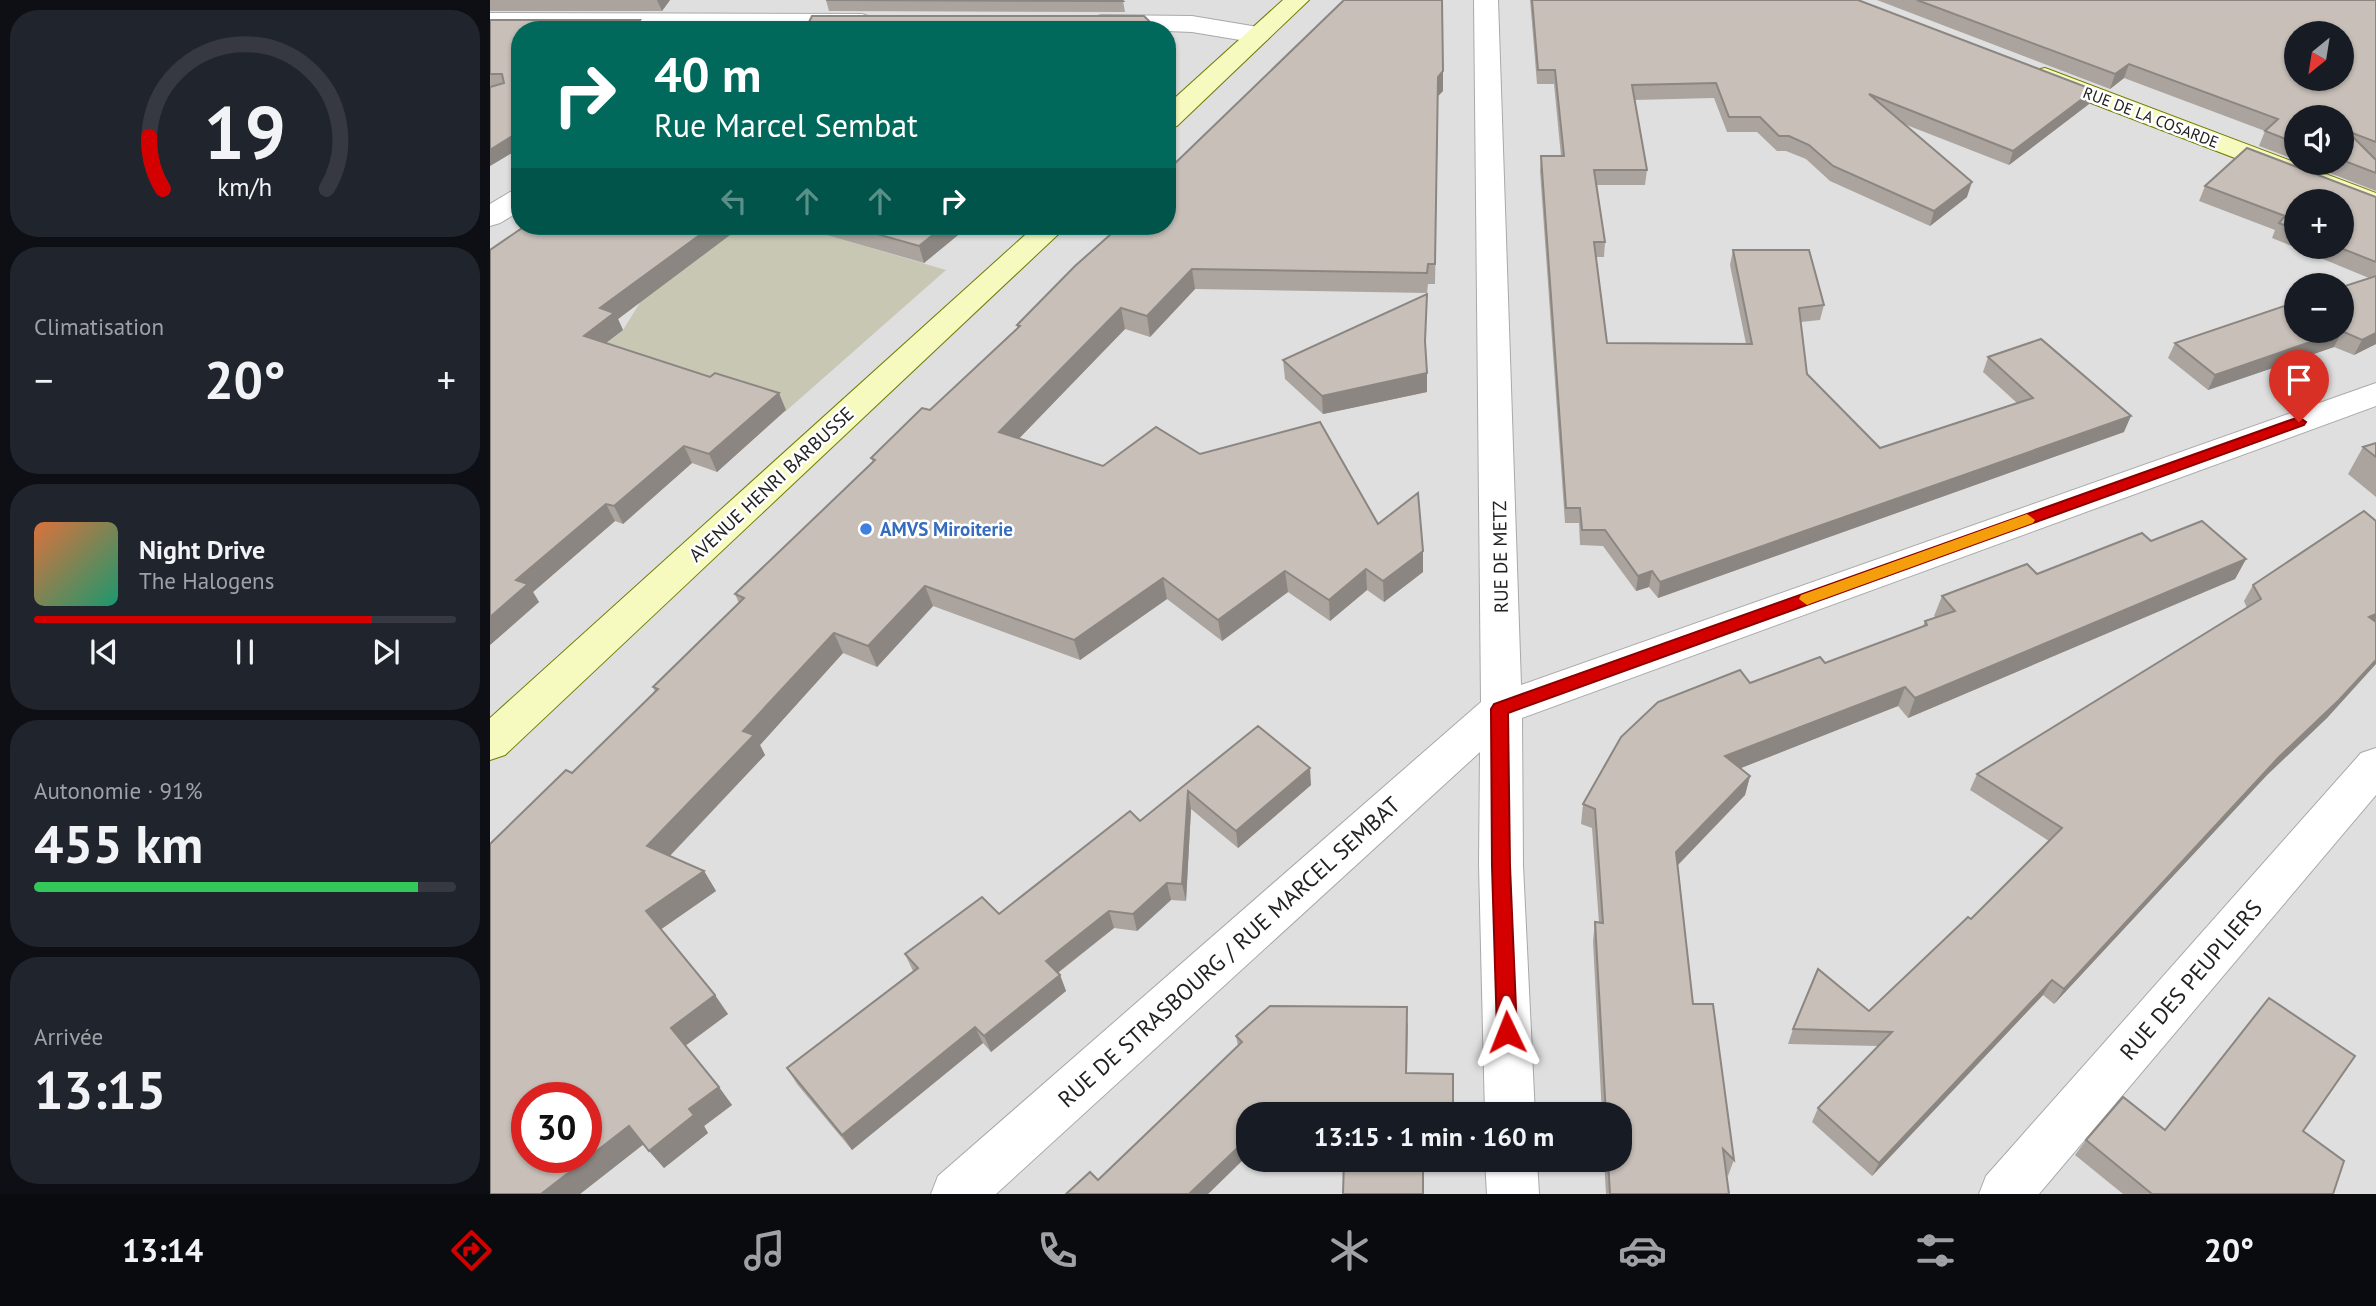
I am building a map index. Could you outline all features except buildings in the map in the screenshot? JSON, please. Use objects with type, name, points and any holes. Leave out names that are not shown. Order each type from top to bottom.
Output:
[{"type":"main road","points":[[1176,112],[1297,0]]},
{"type":"main road","name":"RUE DE LA COSARDE","points":[[2026,69],[2376,203]]},
{"type":"main road","name":"AVENUE HENRI BARBUSSE","points":[[490,743],[1042,235]]},
{"type":"street","name":"RUE DE METZ","points":[[1486,0],[1501,623],[1501,866],[1510,1102]]},
{"type":"street","points":[[490,21],[511,21]]},
{"type":"street","points":[[1176,24],[1258,35]]},
{"type":"street","points":[[490,218],[511,204]]},
{"type":"street","points":[[1500,709],[2376,394]]},
{"type":"street","name":"RUE DE STRASBOURG / RUE MARCEL SEMBAT","points":[[957,1194],[1500,709]]},
{"type":"street","name":"RUE DES PEUPLIERS","points":[[2005,1194],[2376,765]]},
{"type":"street","points":[[1512,1172],[1513,1194]]},
{"type":"shaded area","points":[[490,0],[2376,0],[2376,1194],[490,1194]]},
{"type":"shaded area","points":[[730,235],[827,235],[946,270],[786,411],[593,354],[623,330],[641,301]]},
{"type":"slow traffic","points":[[1807,599],[2027,520]]},
{"type":"place","name":"AMVS Miroiterie","points":[[866,529]]},
{"type":"route","points":[[1507,1032],[1501,866],[1500,709],[2299,422]]}]
